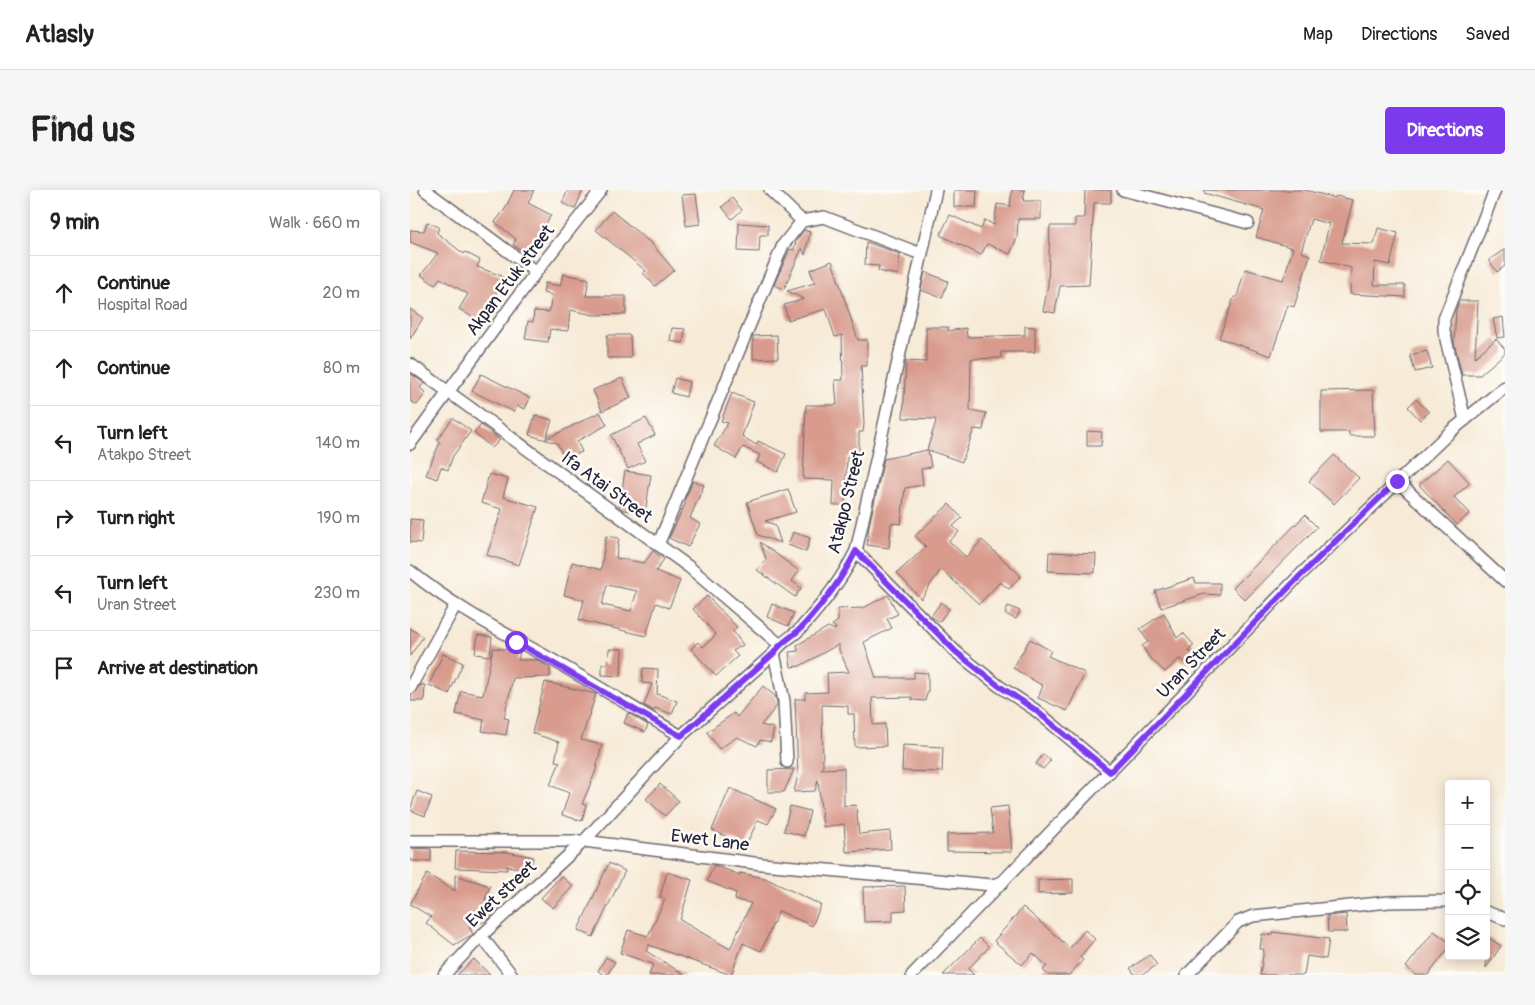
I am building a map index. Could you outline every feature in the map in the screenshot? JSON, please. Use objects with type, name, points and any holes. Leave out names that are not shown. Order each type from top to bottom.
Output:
[{"type":"street","points":[[425,190],[536,272]]},
{"type":"street","name":"Akpan Etuk street","points":[[410,444],[536,272],[601,190]]},
{"type":"street","points":[[770,190],[802,221]]},
{"type":"street","name":"Atakpo Street","points":[[584,841],[681,736],[800,629],[825,601],[846,573],[856,551],[936,190]]},
{"type":"street","points":[[1122,190],[1248,223]]},
{"type":"street","points":[[1465,420],[1444,331],[1444,319],[1495,190]]},
{"type":"street","points":[[658,545],[783,245],[802,221],[824,217],[921,254]]},
{"type":"street","name":"Ifa Atai Street","points":[[410,364],[689,567],[776,649]]},
{"type":"street","name":"Uran Street","points":[[912,975],[1298,578],[1397,481],[1505,387]]},
{"type":"street","points":[[1397,481],[1505,581]]},
{"type":"street","points":[[856,551],[956,652],[999,686],[1034,709],[1110,772]]},
{"type":"street","points":[[410,571],[456,604],[516,642],[554,661],[681,736]]},
{"type":"street","points":[[410,688],[456,604]]},
{"type":"street","points":[[776,649],[784,701],[787,762]]},
{"type":"street","name":"Ewet Lane","points":[[410,841],[584,841],[762,864],[992,885],[1005,881]]},
{"type":"street","name":"Ewet street","points":[[444,975],[480,936],[584,841]]},
{"type":"street","points":[[1187,975],[1238,922],[1253,916],[1390,902],[1445,901]]},
{"type":"street","points":[[1490,913],[1505,919]]},
{"type":"street","points":[[480,936],[512,975]]},
{"type":"building","points":[[514,190],[534,190],[528,203],[551,215],[530,255],[513,245],[516,239],[495,222],[505,209]]},
{"type":"building","points":[[568,190],[583,190],[575,209],[562,203]]},
{"type":"building","points":[[954,190],[977,190],[976,207],[954,207]]},
{"type":"building","points":[[1012,190],[1025,190],[1023,201],[1041,201],[1041,219],[1018,219],[1017,238],[1010,254],[987,244],[981,255],[940,235],[950,215],[981,229],[985,220],[994,225],[997,204],[1010,206]]},
{"type":"building","points":[[1085,190],[1111,190],[1111,203],[1094,203],[1089,285],[1060,286],[1055,313],[1043,311],[1048,285],[1050,226],[1075,226],[1075,218],[1084,218]]},
{"type":"building","points":[[1204,190],[1305,190],[1335,198],[1336,196],[1353,200],[1342,243],[1374,244],[1378,228],[1398,233],[1390,265],[1375,262],[1374,285],[1405,285],[1405,297],[1350,294],[1351,268],[1321,260],[1329,224],[1311,219],[1301,252],[1310,255],[1294,307],[1288,305],[1271,356],[1219,338],[1234,297],[1237,297],[1245,269],[1283,280],[1293,248],[1256,237],[1264,210],[1204,193]]},
{"type":"building","points":[[696,194],[700,224],[686,226],[682,195]]},
{"type":"building","points":[[732,198],[742,210],[732,219],[722,207]]},
{"type":"building","points":[[612,211],[652,244],[674,270],[655,286],[643,273],[646,271],[596,230]]},
{"type":"building","points":[[427,222],[439,227],[437,233],[464,254],[465,252],[480,260],[477,267],[502,276],[492,305],[489,304],[479,321],[459,309],[468,294],[440,278],[435,285],[421,275],[438,253],[410,242],[410,230],[424,231]]},
{"type":"building","points":[[739,223],[768,225],[768,235],[760,235],[759,252],[738,251]]},
{"type":"building","points":[[804,230],[810,232],[805,255],[802,248],[784,289],[774,285],[790,249],[794,250],[796,241]]},
{"type":"building","points":[[866,242],[900,254],[898,275],[878,271],[879,266],[865,265]]},
{"type":"building","points":[[1505,249],[1505,266],[1497,272],[1489,260]]},
{"type":"building","points":[[832,261],[858,340],[867,340],[867,366],[861,366],[863,432],[859,432],[859,457],[847,457],[845,505],[833,505],[834,480],[803,479],[806,405],[837,405],[835,380],[843,380],[842,335],[835,337],[826,309],[788,320],[784,305],[804,299],[787,291],[815,283],[810,270]]},
{"type":"building","points":[[925,272],[948,281],[942,298],[921,290]]},
{"type":"building","points":[[563,274],[589,279],[586,296],[626,296],[626,314],[594,315],[570,310],[568,331],[550,329],[548,342],[525,339],[528,321],[533,322],[534,311],[549,312],[552,295],[543,293],[545,283],[560,286]]},
{"type":"building","points":[[1459,301],[1478,301],[1475,357],[1496,339],[1505,349],[1505,353],[1480,375],[1462,375],[1454,342],[1456,310]]},
{"type":"building","points":[[410,309],[423,318],[410,339]]},
{"type":"building","points":[[1503,317],[1505,337],[1497,338],[1493,319]]},
{"type":"building","points":[[1025,326],[1035,327],[1035,352],[1001,352],[1001,358],[971,359],[970,410],[986,413],[983,430],[974,429],[962,462],[928,450],[931,467],[921,469],[923,485],[905,488],[901,524],[891,523],[889,548],[867,545],[869,526],[884,459],[927,450],[936,421],[935,419],[903,418],[906,361],[926,362],[926,327],[948,327],[948,331],[966,328],[967,337],[1025,335]]},
{"type":"building","points":[[672,328],[685,329],[683,343],[670,341]]},
{"type":"building","points":[[607,335],[630,335],[631,358],[607,358]]},
{"type":"building","points":[[777,335],[778,358],[753,359],[753,336]]},
{"type":"building","points":[[1427,351],[1432,368],[1415,372],[1410,355]]},
{"type":"building","points":[[410,373],[424,383],[420,388],[426,393],[417,405],[410,401]]},
{"type":"building","points":[[481,374],[530,398],[525,409],[517,406],[514,412],[472,391]]},
{"type":"building","points":[[622,378],[631,398],[602,411],[593,390]]},
{"type":"building","points":[[675,378],[689,382],[686,397],[671,393]]},
{"type":"building","points":[[1373,390],[1375,436],[1349,436],[1349,432],[1321,432],[1321,391]]},
{"type":"building","points":[[732,393],[754,402],[742,436],[756,445],[758,441],[786,454],[778,472],[757,462],[760,455],[743,447],[736,459],[714,446],[728,423],[721,421]]},
{"type":"building","points":[[1416,399],[1429,412],[1420,420],[1408,407]]},
{"type":"building","points":[[600,412],[607,425],[577,441],[582,452],[565,459],[557,443],[529,435],[535,415],[552,420],[546,439]]},
{"type":"building","points":[[453,418],[471,431],[453,456],[448,470],[441,467],[437,479],[426,475],[440,442],[437,440]]},
{"type":"building","points":[[646,418],[655,435],[637,444],[645,461],[628,469],[611,435]]},
{"type":"building","points":[[481,425],[500,440],[492,448],[474,433]]},
{"type":"building","points":[[1087,431],[1102,432],[1101,446],[1087,446]]},
{"type":"building","points":[[1334,455],[1359,478],[1334,504],[1309,481]]},
{"type":"building","points":[[1448,459],[1470,483],[1454,497],[1470,513],[1457,525],[1419,485]]},
{"type":"building","points":[[625,471],[651,475],[645,513],[624,510],[619,507]]},
{"type":"building","points":[[489,474],[508,479],[503,497],[538,507],[519,565],[487,555],[502,509],[481,503]]},
{"type":"building","points":[[693,481],[704,485],[690,518],[700,524],[688,547],[669,538],[686,502],[684,501]]},
{"type":"building","points":[[788,489],[796,512],[765,521],[775,525],[781,543],[758,535],[747,502]]},
{"type":"building","points":[[949,504],[962,518],[953,526],[959,532],[949,541],[966,557],[982,540],[1021,576],[1009,589],[1000,582],[979,604],[941,569],[921,599],[897,573],[926,547],[915,536]]},
{"type":"building","points":[[1305,515],[1317,527],[1245,600],[1233,588]]},
{"type":"building","points":[[410,519],[423,520],[421,543],[410,542]]},
{"type":"building","points":[[793,532],[810,538],[806,552],[788,545]]},
{"type":"building","points":[[606,536],[619,538],[616,558],[644,563],[653,551],[664,559],[656,571],[680,581],[669,608],[656,603],[646,636],[579,620],[584,600],[564,595],[572,562],[601,570]],"holes":[[[607,585],[637,591],[631,611],[602,605]]]},
{"type":"building","points":[[760,542],[799,571],[792,581],[801,588],[795,597],[757,570],[766,559]]},
{"type":"building","points":[[1049,552],[1096,554],[1095,573],[1048,571]]},
{"type":"building","points":[[1194,578],[1196,583],[1220,583],[1220,595],[1204,594],[1161,608],[1155,591]]},
{"type":"building","points":[[888,595],[898,614],[887,619],[892,628],[864,642],[876,678],[914,678],[914,672],[928,673],[928,691],[925,701],[912,700],[912,697],[872,698],[873,725],[885,724],[886,746],[855,747],[854,714],[848,714],[848,706],[822,705],[823,766],[821,769],[844,768],[844,806],[856,805],[859,834],[890,831],[891,849],[846,852],[844,824],[823,827],[818,780],[815,791],[794,792],[798,774],[795,699],[805,699],[805,693],[828,692],[827,673],[849,672],[839,650],[839,644],[800,666],[791,667],[789,652],[798,651],[797,645],[828,627],[835,630],[836,628],[832,625],[838,621],[838,609],[863,608]]},
{"type":"building","points":[[707,596],[737,627],[733,631],[743,645],[733,651],[738,656],[716,676],[691,649],[698,642],[703,647],[716,635],[693,609]]},
{"type":"building","points":[[941,602],[949,609],[939,622],[931,616]]},
{"type":"building","points":[[772,604],[794,613],[788,626],[767,617]]},
{"type":"building","points":[[1008,606],[1020,611],[1016,619],[1005,614]]},
{"type":"building","points":[[1164,613],[1177,638],[1183,633],[1194,645],[1188,651],[1198,655],[1194,665],[1179,659],[1165,672],[1149,657],[1142,646],[1148,642],[1140,629]]},
{"type":"building","points":[[410,628],[423,637],[410,656]]},
{"type":"building","points":[[478,635],[492,637],[490,656],[475,654]]},
{"type":"building","points":[[1030,639],[1051,651],[1048,656],[1085,673],[1067,711],[1038,698],[1043,686],[1013,668]]},
{"type":"building","points":[[493,648],[520,651],[518,660],[537,660],[550,668],[550,677],[513,678],[504,718],[509,719],[506,735],[482,731],[484,720],[456,714],[461,691],[483,695]]},
{"type":"building","points":[[609,649],[622,649],[621,676],[602,675],[602,664],[608,664]]},
{"type":"building","points":[[443,654],[463,663],[449,694],[429,685]]},
{"type":"building","points":[[643,668],[658,669],[657,694],[677,701],[672,714],[655,708],[654,711],[644,705],[652,684],[642,683]]},
{"type":"building","points":[[545,682],[596,694],[581,740],[602,745],[595,773],[582,804],[586,805],[582,821],[562,815],[569,793],[550,785],[560,762],[555,761],[559,742],[532,733]]},
{"type":"building","points":[[420,685],[425,685],[424,701],[411,701],[411,695]]},
{"type":"building","points":[[763,686],[775,696],[777,702],[777,706],[761,725],[774,728],[771,742],[760,740],[757,746],[737,737],[719,749],[707,732],[734,713],[737,717]]},
{"type":"building","points":[[628,713],[648,725],[645,732],[624,723]]},
{"type":"building","points":[[903,745],[943,747],[942,772],[902,771]]},
{"type":"building","points":[[1043,754],[1051,760],[1043,769],[1036,764]]},
{"type":"building","points":[[794,769],[784,792],[768,792],[768,770]]},
{"type":"building","points":[[660,784],[679,801],[665,816],[646,799]]},
{"type":"building","points":[[730,788],[776,809],[768,824],[758,820],[746,845],[712,830]]},
{"type":"building","points":[[417,791],[432,797],[425,816],[410,810]]},
{"type":"building","points":[[790,806],[810,811],[804,836],[784,831]]},
{"type":"building","points":[[1008,806],[1012,852],[947,851],[947,834],[993,833],[990,808]]},
{"type":"building","points":[[410,848],[431,849],[431,861],[410,861]]},
{"type":"building","points":[[456,851],[508,852],[533,857],[531,870],[507,866],[507,870],[455,868]]},
{"type":"building","points":[[609,863],[625,871],[593,937],[578,930]]},
{"type":"building","points":[[714,865],[740,875],[740,873],[765,878],[821,905],[812,926],[779,911],[761,951],[743,943],[731,975],[649,945],[646,951],[685,975],[649,975],[653,964],[620,953],[628,930],[648,936],[665,899],[660,897],[667,872],[692,880],[680,920],[730,949],[751,903],[735,900],[736,893],[707,881]]},
{"type":"building","points":[[427,874],[455,891],[455,875],[490,886],[485,899],[491,917],[486,921],[469,927],[473,934],[454,945],[426,923],[431,917],[410,904]]},
{"type":"building","points":[[561,876],[573,886],[553,908],[541,898]]},
{"type":"building","points":[[1073,879],[1073,893],[1038,894],[1038,880]]},
{"type":"building","points":[[905,886],[906,910],[893,911],[893,921],[864,922],[863,887]]},
{"type":"building","points":[[1023,907],[1070,948],[1085,930],[1095,939],[1080,957],[1083,960],[1069,975],[1048,975],[1043,970],[1047,966],[1033,953],[1022,965],[994,941]]},
{"type":"building","points":[[1346,914],[1347,932],[1328,932],[1327,916]]},
{"type":"building","points":[[1434,931],[1445,939],[1445,953],[1428,975],[1416,975],[1406,967]]},
{"type":"building","points":[[1273,932],[1329,939],[1326,959],[1307,956],[1304,975],[1260,975],[1264,949],[1260,949],[1262,934],[1273,935]]},
{"type":"building","points":[[980,938],[989,947],[968,969],[974,975],[943,975]]},
{"type":"building","points":[[1490,939],[1501,946],[1486,968],[1486,960],[1490,960]]},
{"type":"building","points":[[1150,955],[1157,965],[1142,975],[1135,975],[1130,968]]},
{"type":"building","points":[[606,957],[615,962],[607,975],[604,975],[598,971]]},
{"type":"building","points":[[474,959],[490,975],[457,975]]},
{"type":"route","points":[[516,642],[554,661],[681,736],[774,653],[779,644],[800,629],[825,601],[846,573],[856,551],[936,634],[956,652],[999,686],[1034,709],[1110,772],[1298,578],[1397,481]]}]
